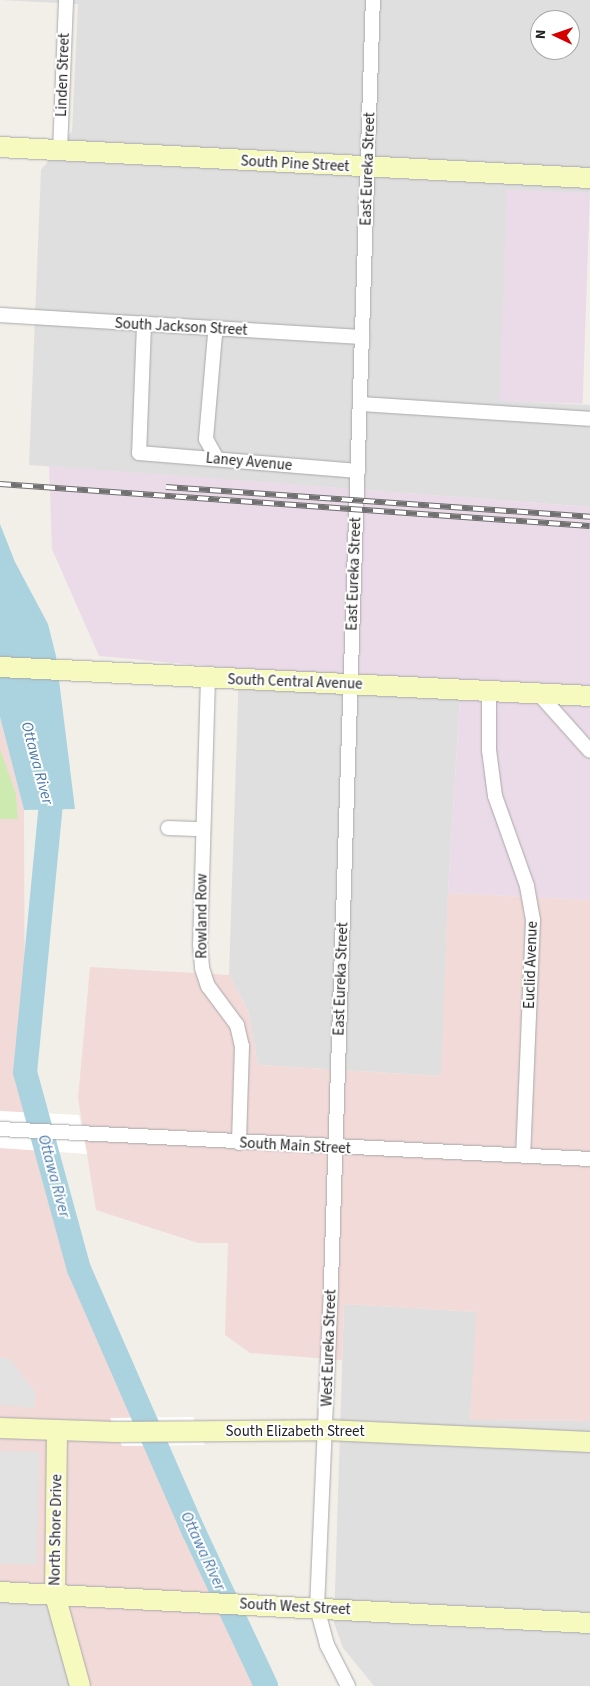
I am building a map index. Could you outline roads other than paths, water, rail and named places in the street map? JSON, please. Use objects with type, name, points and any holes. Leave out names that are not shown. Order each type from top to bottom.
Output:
[{"type":"street","name":"Linden Street","points":[[60,151],[66,0]]},
{"type":"street","name":"East Eureka Street","points":[[336,1148],[373,0]]},
{"type":"street","name":"South Pine Street","points":[[0,147],[368,168],[590,178]]},
{"type":"street","name":"South Jackson Street","points":[[0,315],[362,337]]},
{"type":"street","name":"Laney Avenue","points":[[144,325],[140,453],[358,471]]},
{"type":"street","points":[[217,460],[206,439],[215,335],[218,329]]},
{"type":"street","points":[[360,404],[590,419]]},
{"type":"street","name":"South Central Avenue","points":[[0,667],[590,696]]},
{"type":"street","name":"Rowland Row","points":[[208,678],[203,829],[202,968],[208,986],[237,1025],[242,1046],[239,1142]]},
{"type":"street","name":"Euclid Avenue","points":[[489,691],[489,750],[495,796],[528,886],[533,920],[523,1155]]},
{"type":"street","points":[[539,694],[590,751]]},
{"type":"street","points":[[168,828],[203,829]]},
{"type":"street","name":"South Main Street","points":[[0,1129],[336,1148],[590,1158]]},
{"type":"street","name":"West Eureka Street","points":[[336,1148],[326,1430],[317,1608],[326,1645],[348,1686]]},
{"type":"street","name":"South Elizabeth Street","points":[[0,1428],[116,1432],[326,1430],[590,1442]]},
{"type":"street","name":"North Shore Drive","points":[[57,1431],[55,1595],[80,1686]]},
{"type":"street","name":"South West Street","points":[[0,1592],[590,1622]]},
{"type":"water","points":[[0,524],[15,562],[48,624],[56,656],[75,809],[24,810],[0,717]]},
{"type":"waterway","name":"Ottawa River","points":[[43,778],[51,803],[25,1072],[79,1269],[194,1532],[266,1686]]},
{"type":"railway","points":[[0,484],[590,526]]},
{"type":"railway","points":[[166,487],[590,517]]}]
